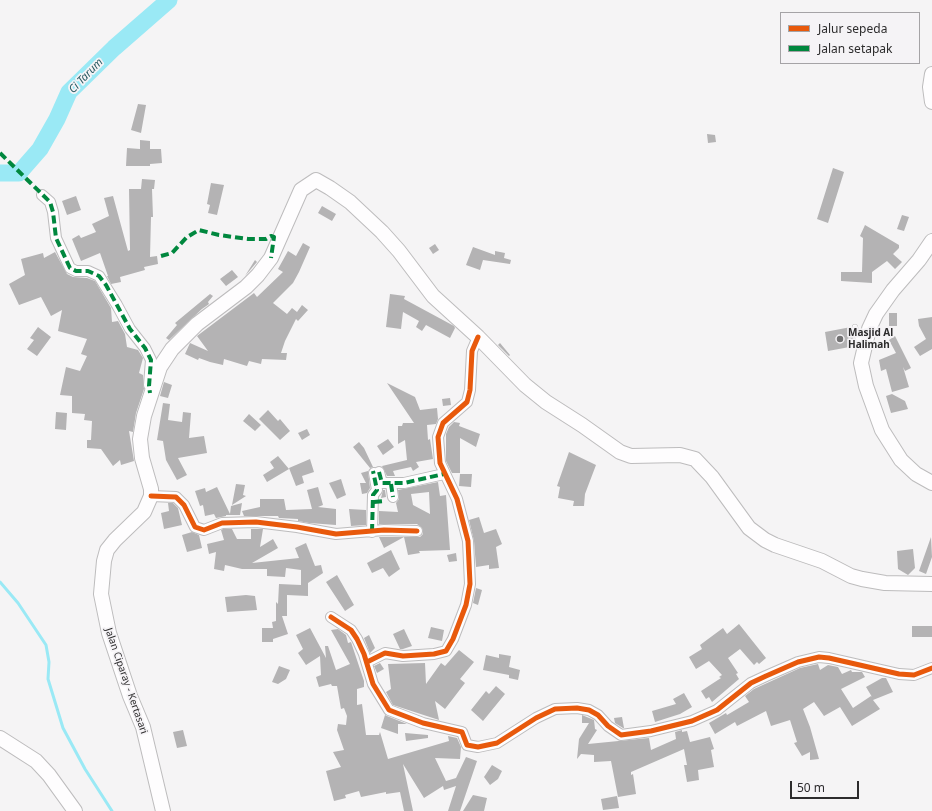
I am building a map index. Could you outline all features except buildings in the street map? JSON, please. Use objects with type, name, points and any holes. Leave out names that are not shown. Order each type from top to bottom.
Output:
[{"type":"main road","points":[[932,74],[930,87],[932,102]]},
{"type":"main road","points":[[151,496],[151,489],[142,458],[140,439],[150,393],[160,367],[172,348],[197,324],[246,287],[265,267],[278,245],[301,190],[316,180],[350,202],[382,232],[399,251],[433,296],[478,337],[525,385],[546,402],[620,452],[631,456],[680,455],[695,459],[712,478],[742,520],[765,540],[822,561],[851,576],[862,579],[885,583],[932,584]]},
{"type":"main road","points":[[932,241],[919,260],[893,290],[876,314],[864,345],[861,363],[863,376],[882,430],[901,460],[916,474],[932,483]]},
{"type":"main road","name":"Jalan Ciparay - Kertasari","points":[[151,496],[144,512],[115,540],[107,550],[101,575],[101,594],[114,653],[144,727],[162,811]]},
{"type":"main road","points":[[0,738],[36,761],[49,775],[75,811]]},
{"type":"street","points":[[42,195],[50,202],[53,212],[56,238],[70,268],[76,271],[88,271],[99,276],[118,305],[130,329],[145,348],[151,360],[149,386],[150,393]]},
{"type":"street","points":[[366,662],[385,654],[403,656],[434,654],[446,651],[453,639],[466,605],[470,570],[468,541],[463,517],[450,482],[444,474],[440,463],[438,437],[443,423],[467,402],[470,390],[472,351],[478,337]]},
{"type":"street","points":[[372,532],[373,495],[377,490],[376,472],[382,483],[391,484],[404,483],[444,474]]},
{"type":"street","points":[[374,502],[389,499],[391,484]]},
{"type":"street","points":[[151,496],[176,497],[184,505],[195,527],[199,529],[208,530],[222,523],[256,522],[336,534],[384,530],[417,531]]},
{"type":"street","points":[[331,617],[351,630],[364,654],[373,684],[389,710],[423,723],[462,732],[467,745],[478,747],[497,743],[536,718],[555,709],[589,710],[598,715],[608,726],[621,735],[651,731],[692,721],[717,710],[751,683],[798,662],[819,657],[899,674],[914,675],[932,668]]},
{"type":"lane","points":[[856,327],[858,339],[864,345]]},
{"type":"waterway","name":"Ci Tarum","points":[[0,173],[19,173],[40,149],[57,119],[69,92],[114,48],[169,0]]},
{"type":"waterway","points":[[0,582],[18,603],[46,645],[49,662],[48,679],[63,728],[85,769],[112,811]]},
{"type":"marked path","points":[[0,153],[50,202],[53,212],[56,238],[70,268],[76,271],[88,271],[99,276],[106,285],[130,329],[145,348],[151,360],[149,386],[150,393]]},
{"type":"marked path","points":[[161,256],[172,253],[187,237],[199,230],[219,235],[248,239],[266,239],[271,236],[274,237],[271,258]]},
{"type":"marked path","points":[[372,532],[373,495],[377,490],[373,471]]},
{"type":"marked path","points":[[379,472],[382,483],[404,483],[444,474]]},
{"type":"marked path","points":[[391,484],[393,497]]},
{"type":"marked path","points":[[374,502],[385,501]]},
{"type":"cycle path","points":[[367,662],[385,653],[403,656],[434,654],[446,651],[453,639],[466,605],[470,584],[468,541],[457,499],[440,463],[438,437],[443,423],[467,402],[470,390],[472,351],[478,337]]},
{"type":"cycle path","points":[[151,496],[176,497],[184,505],[195,527],[204,530],[222,523],[256,522],[336,534],[384,530],[417,531]]},
{"type":"cycle path","points":[[331,617],[351,630],[357,639],[364,654],[373,684],[389,710],[423,723],[462,732],[467,745],[478,747],[497,743],[536,718],[555,709],[577,708],[589,710],[598,715],[608,726],[621,735],[651,731],[692,721],[717,710],[751,683],[798,662],[819,657],[899,674],[914,675],[932,668]]},
{"type":"place","name":"Masjid Al Halimah","points":[[840,339]]}]
